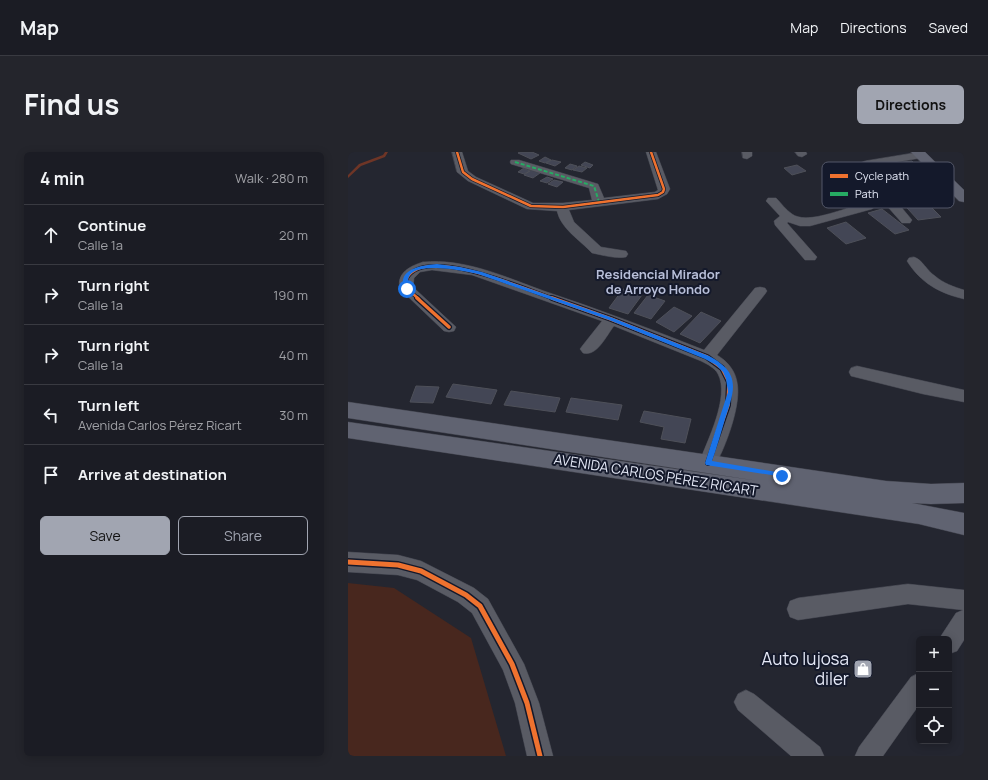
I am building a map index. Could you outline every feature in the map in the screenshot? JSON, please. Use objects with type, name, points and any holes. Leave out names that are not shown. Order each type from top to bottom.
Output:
[{"type":"main road","points":[[920,154],[928,162]]},
{"type":"main road","points":[[954,188],[964,198]]},
{"type":"main road","name":"AVENIDA CARLOS PÉREZ RICART","points":[[348,410],[886,491],[931,494],[964,493]]},
{"type":"main road","name":"AVENIDA CARLOS PÉREZ RICART","points":[[348,430],[911,513],[964,524]]},
{"type":"street","points":[[457,152],[463,172],[502,194],[532,206],[545,207],[563,207],[658,195],[663,192],[664,189],[651,152]]},
{"type":"street","points":[[876,162],[920,154]]},
{"type":"street","points":[[515,162],[594,186],[599,202]]},
{"type":"street","points":[[772,201],[788,217],[800,222],[810,222],[861,208]]},
{"type":"street","points":[[563,207],[564,216],[567,223],[597,250],[622,254]]},
{"type":"street","points":[[895,208],[906,220]]},
{"type":"street","points":[[788,217],[780,221],[781,225],[810,258]]},
{"type":"street","points":[[914,261],[919,270],[928,280],[948,290],[964,295]]},
{"type":"street","points":[[449,327],[407,289],[405,283],[410,272],[422,267],[437,265],[460,268],[480,273],[611,319],[707,357],[718,363],[726,371],[731,392],[708,463]]},
{"type":"street","points":[[707,357],[760,291]]},
{"type":"street","points":[[588,349],[611,319]]},
{"type":"street","points":[[857,372],[964,396]]},
{"type":"street","points":[[348,562],[398,565],[421,571],[466,595],[480,606],[512,664],[527,703],[540,756]]},
{"type":"street","points":[[798,609],[908,594],[964,600]]},
{"type":"street","points":[[952,639],[964,621]]},
{"type":"street","points":[[868,756],[916,689]]},
{"type":"street","points":[[746,702],[812,756]]},
{"type":"shaded area","points":[[348,583],[394,588],[471,638],[506,756],[348,756]]},
{"type":"building","points":[[532,152],[539,155],[531,159],[518,153]]},
{"type":"building","points":[[545,157],[551,160],[545,163],[539,161]]},
{"type":"building","points":[[552,160],[561,162],[555,166],[546,163]]},
{"type":"building","points":[[585,162],[593,165],[590,168],[581,165]]},
{"type":"building","points":[[570,164],[577,166],[572,170],[565,168]]},
{"type":"building","points":[[797,165],[806,171],[792,175],[784,168]]},
{"type":"building","points":[[579,166],[587,168],[582,172],[573,170]]},
{"type":"building","points":[[524,168],[530,171],[524,174],[518,172]]},
{"type":"building","points":[[531,170],[540,173],[533,178],[524,175]]},
{"type":"building","points":[[547,177],[553,179],[547,183],[540,181]]},
{"type":"building","points":[[554,180],[563,182],[557,187],[548,184]]},
{"type":"building","points":[[907,208],[932,208],[941,217],[918,220]]},
{"type":"building","points":[[882,209],[909,230],[895,234],[868,213]]},
{"type":"building","points":[[846,222],[866,238],[846,244],[827,228]]},
{"type":"building","points":[[623,289],[642,295],[628,314],[609,308]]},
{"type":"building","points":[[648,295],[665,301],[651,319],[634,313]]},
{"type":"building","points":[[674,307],[692,316],[674,332],[656,322]]},
{"type":"building","points":[[701,312],[721,321],[700,343],[680,334]]},
{"type":"building","points":[[453,384],[497,390],[491,404],[446,397]]},
{"type":"building","points":[[416,386],[439,387],[433,403],[410,402]]},
{"type":"building","points":[[511,391],[560,398],[555,412],[504,405]]},
{"type":"building","points":[[571,398],[622,405],[618,420],[566,412]]},
{"type":"building","points":[[644,411],[691,419],[685,443],[661,439],[664,427],[640,422]]},
{"type":"waterway","points":[[348,177],[360,165],[384,156],[387,152]]},
{"type":"marked path","points":[[515,162],[594,186],[599,202]]},
{"type":"cycle path","points":[[457,152],[463,172],[472,179],[531,206],[545,207],[563,207],[658,195],[663,192],[664,189],[651,152]]},
{"type":"cycle path","points":[[449,327],[407,289],[407,278],[415,269],[443,266],[480,273],[611,319],[707,357],[724,370],[729,382],[728,405],[708,463]]},
{"type":"cycle path","points":[[348,562],[398,565],[421,571],[466,595],[480,606],[512,664],[527,703],[540,756]]},
{"type":"place","name":"Auto lujosa diler","points":[[863,669]]},
{"type":"district","name":"Residencial Mirador de Arroyo Hondo","points":[[658,282]]},
{"type":"route","points":[[407,289],[405,283],[410,272],[422,267],[437,265],[460,268],[480,273],[611,319],[707,357],[718,363],[726,371],[731,392],[708,463],[782,476]]}]
